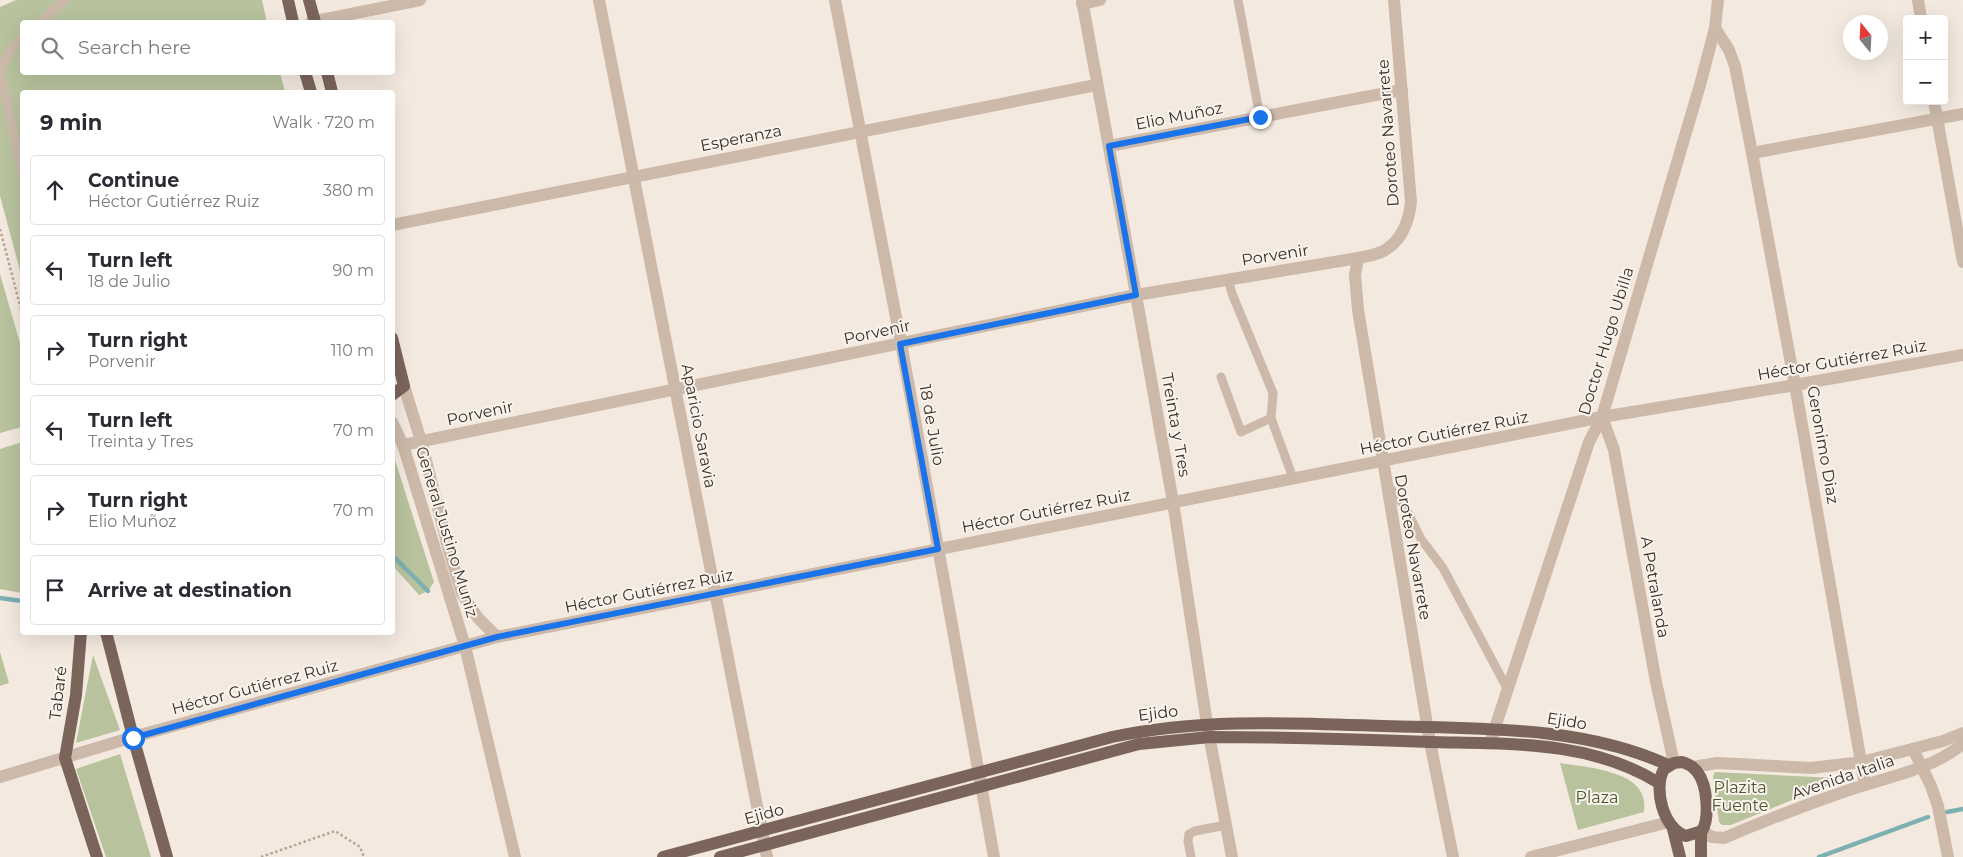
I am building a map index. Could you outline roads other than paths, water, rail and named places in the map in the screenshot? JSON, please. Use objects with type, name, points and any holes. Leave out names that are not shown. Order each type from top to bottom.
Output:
[{"type":"main road","points":[[288,0],[293,20]]},
{"type":"main road","points":[[309,0],[314,20]]},
{"type":"main road","points":[[307,75],[310,90]]},
{"type":"main road","points":[[328,75],[332,90]]},
{"type":"main road","points":[[395,350],[404,386],[395,393]]},
{"type":"main road","name":"Tabaré","points":[[66,758],[76,696],[81,635]]},
{"type":"main road","points":[[107,635],[133,738],[167,857]]},
{"type":"main road","name":"Ejido","points":[[663,857],[1112,737],[1158,729],[1207,724],[1231,722],[1428,727],[1548,734],[1618,746],[1671,764]]},
{"type":"main road","name":"Ejido","points":[[720,857],[766,851],[980,787],[1138,744],[1210,737],[1345,738],[1548,746],[1587,754],[1632,768],[1659,783]]},
{"type":"main road","points":[[66,758],[97,857]]},
{"type":"main road","points":[[1680,857],[1662,802],[1659,783],[1662,773],[1671,764],[1682,762],[1693,767],[1702,781],[1707,819],[1702,832],[1701,857]]},
{"type":"main road","points":[[1671,826],[1686,836],[1702,832]]},
{"type":"street","points":[[324,20],[420,0]]},
{"type":"street","name":"Aparicio Saravia","points":[[599,0],[766,851]]},
{"type":"street","name":"18 de Julio","points":[[835,0],[994,857]]},
{"type":"street","points":[[1082,2],[1100,0]]},
{"type":"street","name":"Doroteo Navarrete","points":[[1394,0],[1411,202],[1409,218],[1400,235],[1385,250],[1358,258],[1354,275],[1386,483],[1430,742],[1453,857]]},
{"type":"street","name":"Doctor Hugo Ubilla","points":[[1490,744],[1589,442],[1602,417],[1716,28],[1718,0]]},
{"type":"street","points":[[1918,0],[1920,15]]},
{"type":"street","name":"Treinta y Tres","points":[[1082,2],[1173,502],[1207,724],[1232,857]]},
{"type":"street","name":"Geronimo Diaz","points":[[1716,28],[1729,50],[1735,66],[1796,386],[1866,785]]},
{"type":"street","name":"Esperanza","points":[[395,224],[1096,85]]},
{"type":"street","name":"Elio Muñoz","points":[[1109,146],[1402,90]]},
{"type":"street","points":[[1935,105],[1963,262]]},
{"type":"street","points":[[1752,153],[1963,114]]},
{"type":"street","name":"Porvenir","points":[[402,445],[1136,295],[1358,258]]},
{"type":"street","name":"Héctor Gutiérrez Ruiz","points":[[0,778],[133,738],[497,637],[1602,417],[1796,386],[1963,355]]},
{"type":"street","name":"General Justino Muniz","points":[[404,386],[462,594],[478,618],[497,637]]},
{"type":"street","name":"A Petralanda","points":[[1602,417],[1614,450],[1671,764]]},
{"type":"street","name":"General Justino Muniz","points":[[395,429],[402,445],[465,646],[515,857]]},
{"type":"street","name":"Avenida Italia","points":[[1693,767],[1717,763],[1811,768],[1862,762],[1913,749],[1963,733]]},
{"type":"street","name":"Avenida Italia","points":[[1702,832],[1712,837],[1724,838],[1866,785],[1923,767],[1948,756],[1963,744]]},
{"type":"street","points":[[1913,749],[1923,767],[1938,806],[1948,857]]},
{"type":"street","points":[[1531,857],[1671,826]]},
{"type":"lane","points":[[42,20],[65,0]]},
{"type":"lane","points":[[1238,0],[1260,117]]},
{"type":"lane","points":[[20,40],[13,46],[0,71],[20,163]]},
{"type":"lane","points":[[1228,280],[1274,392],[1271,418],[1293,478]]},
{"type":"lane","points":[[1221,377],[1241,432],[1271,418]]},
{"type":"lane","points":[[1386,483],[1404,505],[1421,539],[1442,568],[1508,690]]},
{"type":"lane","points":[[1191,857],[1188,840],[1189,834],[1226,825]]},
{"type":"waterway","points":[[395,558],[428,591]]},
{"type":"waterway","points":[[0,598],[20,601]]},
{"type":"waterway","points":[[1947,812],[1963,809]]},
{"type":"waterway","points":[[1819,857],[1928,817]]},
{"type":"park label","name":"Plazita Fuente","points":[[1740,796]]},
{"type":"park label","name":"Plaza","points":[[1597,797]]}]
